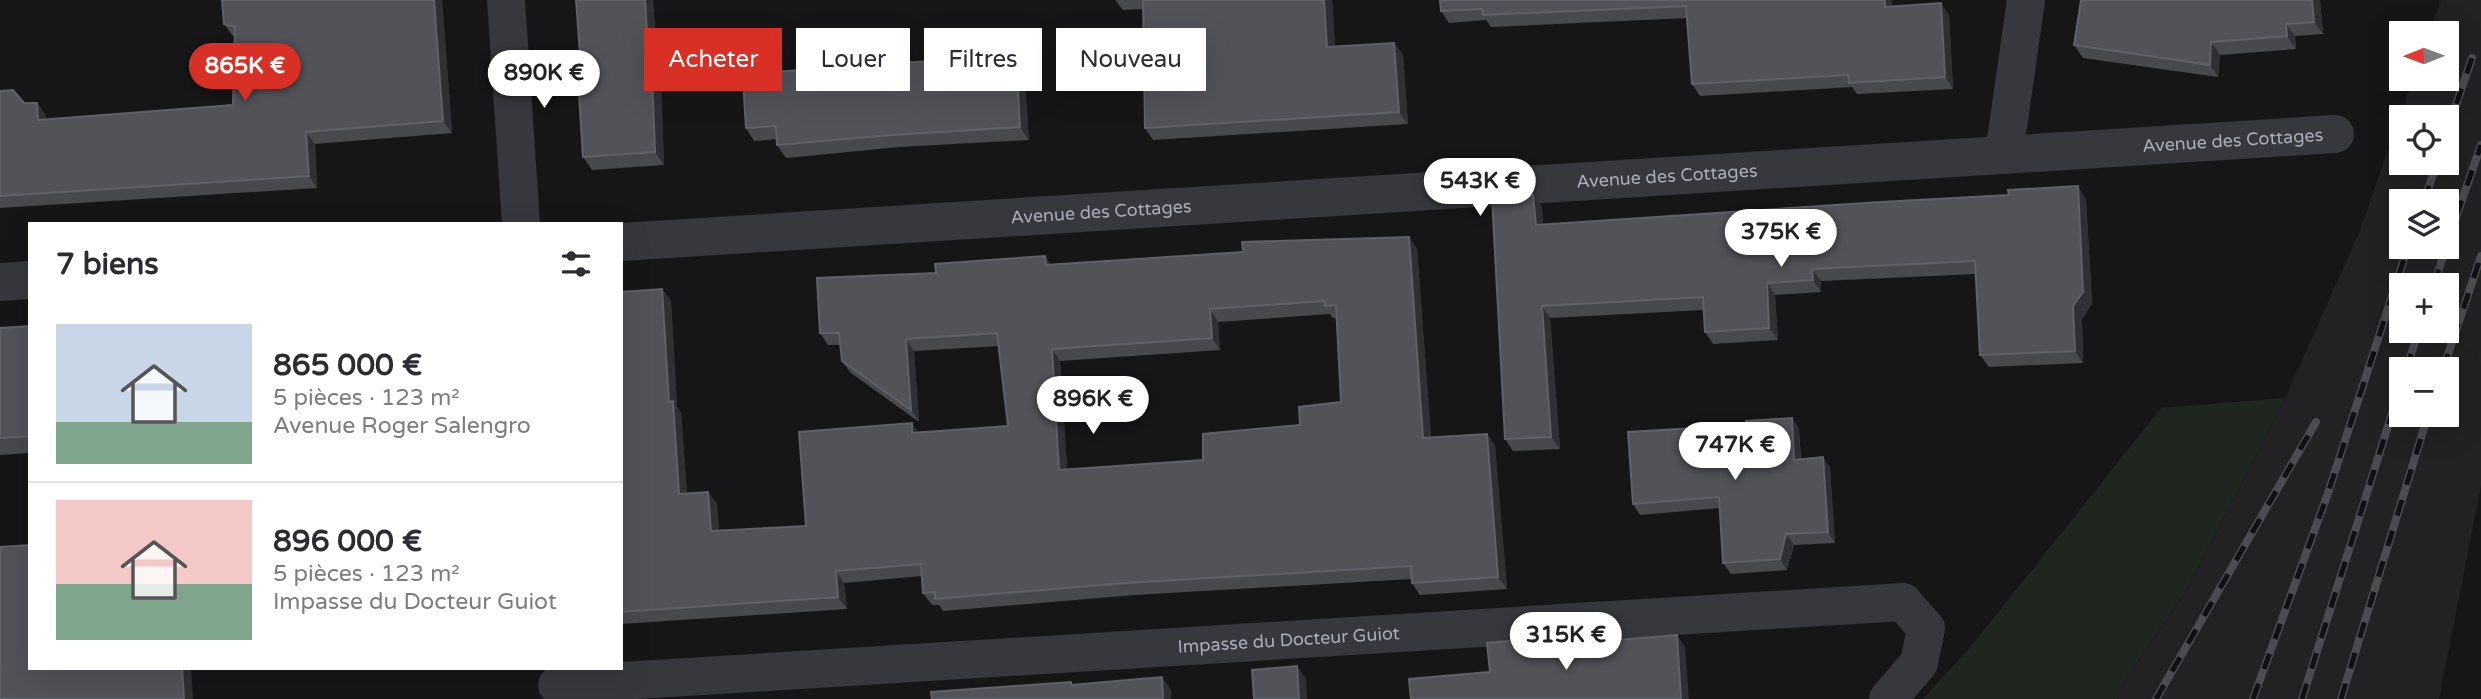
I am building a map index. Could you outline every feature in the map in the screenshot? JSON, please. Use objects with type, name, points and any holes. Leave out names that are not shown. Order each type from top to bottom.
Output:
[{"type":"street","points":[[506,0],[521,222]]},
{"type":"street","points":[[2004,155],[2026,0]]},
{"type":"street","name":"Avenue des Cottages","points":[[623,242],[2335,134]]},
{"type":"street","points":[[0,282],[28,280]]},
{"type":"street","name":"Impasse du Docteur Guiot","points":[[556,684],[1903,602],[1926,628],[1919,663],[1888,699]]},
{"type":"shaded area","points":[[2441,0],[2481,0],[2481,486],[2439,699],[2113,699],[2189,586],[2285,398],[2359,233],[2389,147],[2389,175],[2459,175],[2459,105],[2404,105],[2409,91],[2459,91],[2459,21],[2433,21]]},
{"type":"shaded area","points":[[2285,398],[2189,586],[2113,699],[1923,699],[1972,645],[2161,408]]},
{"type":"building","points":[[222,0],[434,0],[443,121],[306,132],[309,176],[0,196],[0,91],[13,90],[24,103],[37,103],[38,120],[233,105],[235,27],[224,24]]},
{"type":"building","points":[[576,0],[645,0],[644,91],[653,91],[655,152],[583,157],[578,80],[582,80]]},
{"type":"building","points":[[1143,0],[1324,0],[1327,47],[1394,43],[1399,112],[1145,128],[1144,91],[1206,91],[1206,28],[1143,28]]},
{"type":"building","points":[[1440,0],[1885,0],[1885,7],[1941,3],[1945,77],[1849,83],[1848,75],[1692,84],[1686,6],[1483,15],[1482,9],[1441,11]]},
{"type":"building","points":[[2081,0],[2312,0],[2314,22],[2286,24],[2287,36],[2211,42],[2210,65],[2074,45]]},
{"type":"building","points":[[924,61],[924,91],[1018,91],[1020,127],[777,145],[776,126],[746,128],[744,91],[782,91],[782,71],[796,70],[796,91],[910,91],[910,62]]},
{"type":"building","points":[[2078,186],[2083,292],[2073,306],[2075,351],[1980,355],[1975,261],[1812,269],[1813,280],[1767,283],[1769,328],[1705,332],[1703,297],[1542,306],[1551,437],[1505,439],[1492,197],[1533,195],[1536,225],[2009,195],[2008,190]]},
{"type":"building","points":[[1409,237],[1423,438],[1487,434],[1498,577],[1412,583],[1411,566],[1126,583],[935,599],[935,592],[923,593],[921,564],[836,571],[838,597],[623,612],[623,292],[662,289],[669,402],[673,401],[679,494],[708,492],[711,531],[806,526],[799,432],[912,423],[912,433],[1008,426],[997,333],[906,339],[911,410],[842,361],[839,333],[820,333],[817,278],[936,273],[935,264],[1045,256],[1046,265],[1243,252],[1242,242]],"holes":[[[1325,301],[1325,306],[1336,305],[1341,402],[1299,407],[1300,425],[1203,434],[1203,460],[1059,470],[1052,349],[1212,338],[1210,309]]]},
{"type":"building","points":[[28,326],[28,436],[0,438],[0,328]]},
{"type":"building","points":[[1792,418],[1794,460],[1823,457],[1828,532],[1786,534],[1780,559],[1723,563],[1719,497],[1633,504],[1628,432],[1746,425],[1746,421]]},
{"type":"building","points":[[28,545],[28,670],[182,670],[184,699],[0,699],[0,547]]},
{"type":"building","points":[[1677,635],[1681,699],[1411,699],[1409,679],[1490,672],[1487,643],[1566,636],[1566,644]]},
{"type":"building","points":[[1297,666],[1299,699],[1254,699],[1252,670]]},
{"type":"building","points":[[1162,677],[1163,699],[932,699],[931,692],[1071,682],[1071,685]]},
{"type":"railway","points":[[2456,105],[2472,58]]},
{"type":"railway","points":[[2459,208],[2481,145]]},
{"type":"railway","points":[[2428,189],[2433,175]]},
{"type":"railway","points":[[2447,357],[2481,256]]},
{"type":"railway","points":[[2253,699],[2327,496],[2404,259]]},
{"type":"railway","points":[[2438,273],[2442,259]]},
{"type":"railway","points":[[2410,357],[2415,343]]},
{"type":"railway","points":[[2156,699],[2316,422]]},
{"type":"railway","points":[[2302,699],[2389,423]]},
{"type":"railway","points":[[2341,699],[2424,427]]}]
